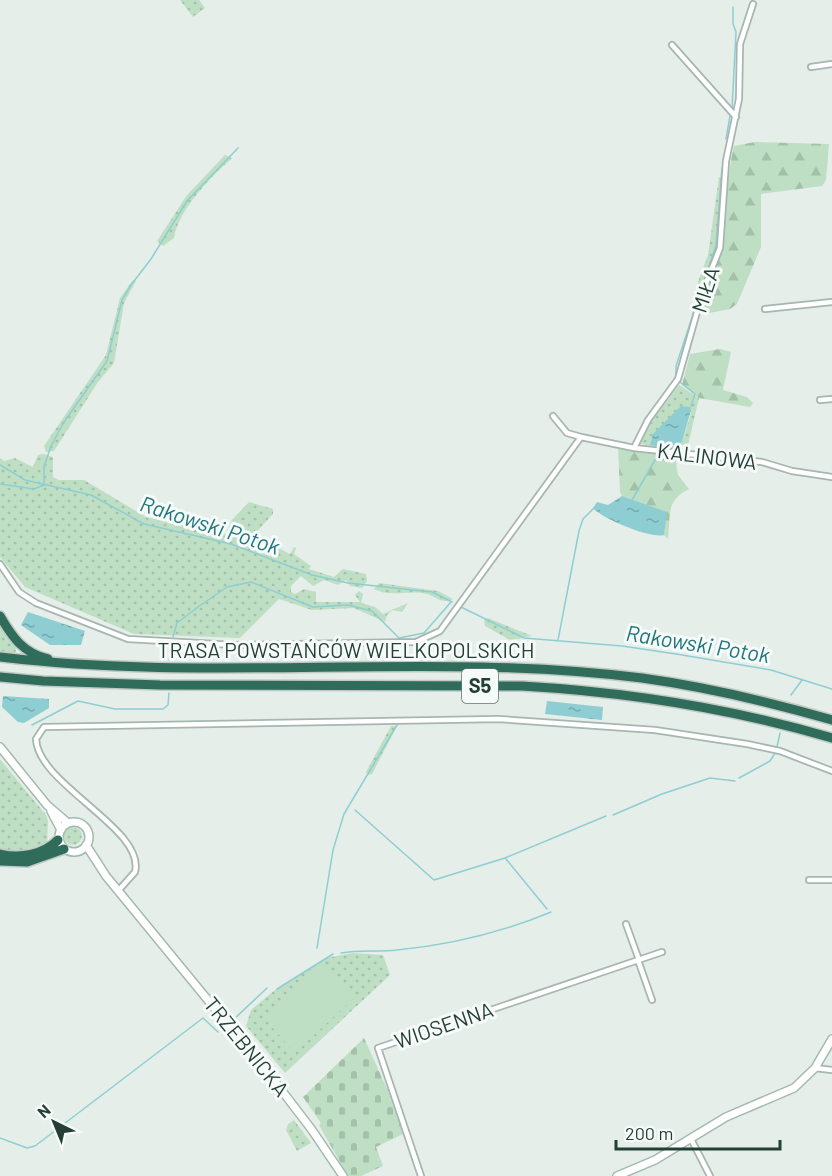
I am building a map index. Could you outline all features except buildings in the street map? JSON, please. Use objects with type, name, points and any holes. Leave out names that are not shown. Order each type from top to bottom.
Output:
[{"type":"highway","points":[[0,616],[14,639],[32,654],[76,665]]},
{"type":"highway","name":"TRASA POWSTAŃCÓW WIELKOPOLSKICH","points":[[0,657],[76,665],[511,670],[583,673],[697,687],[832,720]]},
{"type":"highway","name":"TRASA POWSTAŃCÓW WIELKOPOLSKICH","points":[[0,677],[43,681],[160,685],[487,686],[582,690],[693,705],[749,716],[832,738]]},
{"type":"highway","points":[[0,854],[26,856],[52,846],[59,835]]},
{"type":"highway","points":[[0,861],[33,861],[64,849]]},
{"type":"main road","points":[[0,747],[47,805],[68,823]]},
{"type":"main road","points":[[47,805],[64,849],[78,852],[96,864]]},
{"type":"main road","points":[[59,835],[68,823],[77,822],[85,827],[89,835],[86,845],[78,852]]},
{"type":"main road","points":[[86,845],[96,864]]},
{"type":"main road","name":"TRZEBNICKA","points":[[96,864],[300,1113],[342,1176]]},
{"type":"main road","points":[[617,1176],[655,1160],[726,1117],[794,1088],[815,1068],[832,1039]]},
{"type":"street","name":"MIŁA","points":[[634,448],[648,420],[678,379],[703,291],[720,248],[726,161],[740,86],[740,44],[753,4]]},
{"type":"street","points":[[672,45],[736,117]]},
{"type":"street","points":[[811,67],[832,64]]},
{"type":"street","points":[[765,309],[832,302]]},
{"type":"street","points":[[820,400],[832,399]]},
{"type":"street","points":[[0,564],[25,597],[128,639],[234,645],[416,642],[440,631],[581,437],[567,433],[553,416]]},
{"type":"street","name":"KALINOWA","points":[[581,437],[634,448],[736,458],[832,477]]},
{"type":"street","points":[[118,891],[135,872],[134,855],[108,821],[72,791],[42,756],[36,739],[44,727],[498,719],[564,722],[655,730],[771,748],[832,771]]},
{"type":"street","points":[[809,880],[832,880]]},
{"type":"street","points":[[626,924],[652,1000]]},
{"type":"street","name":"WIOSENNA","points":[[421,1176],[378,1048],[662,952]]},
{"type":"street","points":[[815,1068],[831,1070]]},
{"type":"street","points":[[690,1139],[710,1176]]},
{"type":"green space","points":[[180,0],[199,0],[205,8],[193,17]]},
{"type":"green space","points":[[755,142],[829,144],[826,180],[822,186],[761,194],[761,247],[737,304],[730,309],[704,314],[701,313],[703,304],[722,240],[734,146]]},
{"type":"green space","points":[[225,155],[232,158],[214,175],[189,205],[177,227],[174,238],[163,246],[157,241],[187,195]]},
{"type":"green space","points":[[719,177],[723,177],[716,249],[698,303],[692,298],[708,255]]},
{"type":"green space","points":[[133,280],[136,281],[124,303],[114,363],[98,382],[54,451],[46,452],[44,446],[106,355],[120,298]]},
{"type":"green space","points":[[720,349],[731,352],[723,390],[747,397],[753,403],[750,407],[699,398],[682,385],[690,354]]},
{"type":"green space","points":[[679,385],[699,398],[688,445],[681,445],[691,413],[671,420],[661,427],[650,444],[654,447],[638,443],[641,435]]},
{"type":"green space","points":[[618,446],[675,456],[678,475],[689,489],[676,498],[673,504],[668,539],[664,535],[666,512],[622,496]]},
{"type":"green space","points":[[38,455],[53,457],[53,477],[59,480],[84,480],[146,517],[229,535],[227,531],[232,520],[249,502],[273,509],[273,514],[252,537],[261,539],[290,554],[294,547],[296,548],[294,554],[311,566],[309,569],[334,577],[343,569],[366,574],[367,581],[362,588],[350,586],[346,580],[338,585],[324,580],[313,586],[301,576],[291,586],[291,592],[295,594],[304,589],[316,592],[316,602],[360,602],[355,595],[359,591],[363,594],[361,603],[375,607],[383,614],[408,603],[402,612],[393,610],[387,615],[385,622],[354,608],[312,610],[279,599],[240,638],[134,634],[25,587],[0,557],[0,458],[4,461],[15,458],[33,467]]},
{"type":"green space","points":[[379,583],[438,591],[453,599],[442,601],[430,595],[414,592],[380,592],[374,589]]},
{"type":"green space","points":[[488,618],[532,636],[510,640],[485,626],[484,620]]},
{"type":"green space","points":[[0,627],[16,649],[15,654],[0,652]]},
{"type":"green space","points":[[391,726],[397,726],[372,774],[368,775],[366,772]]},
{"type":"green space","points":[[0,759],[46,815],[47,844],[20,853],[0,850]]},
{"type":"green space","points":[[69,827],[77,827],[82,832],[80,843],[69,845],[64,840],[64,832]]},
{"type":"green space","points":[[353,953],[383,955],[390,975],[285,1073],[246,1026],[251,1010],[275,990],[326,958]]},
{"type":"green space","points":[[322,962],[355,997],[295,1053],[263,1017]]},
{"type":"green space","points":[[364,1038],[388,1091],[403,1134],[376,1147],[383,1166],[361,1176],[348,1176],[319,1125],[321,1123],[303,1097]]},
{"type":"green space","points":[[294,1120],[311,1143],[297,1151],[286,1130],[288,1124]]},
{"type":"water","points":[[681,406],[690,407],[691,410],[681,445],[668,449],[650,445],[653,434]]},
{"type":"water","points":[[622,496],[667,512],[664,535],[649,534],[627,527],[593,508],[597,502],[608,505]]},
{"type":"water","points":[[28,612],[85,631],[81,645],[50,645],[21,625]]},
{"type":"water","points":[[3,696],[49,699],[49,708],[24,723],[18,722],[2,707]]},
{"type":"water","points":[[547,701],[603,707],[602,720],[545,714]]},
{"type":"waterway","name":"Rakowski Potok","points":[[732,109],[736,32],[733,24],[733,7]]},
{"type":"waterway","name":"Rakowski Potok","points":[[726,139],[730,116]]},
{"type":"waterway","points":[[0,484],[34,489],[44,485],[44,467],[51,446],[64,422],[107,361],[122,300],[187,201],[238,148]]},
{"type":"waterway","name":"Rakowski Potok","points":[[676,379],[676,366],[716,245],[722,168]]},
{"type":"waterway","name":"Rakowski Potok","points":[[680,382],[695,394],[691,406]]},
{"type":"waterway","name":"Rakowski Potok","points":[[632,500],[658,455]]},
{"type":"waterway","name":"Rakowski Potok","points":[[0,465],[25,480],[91,495],[144,524],[231,544],[312,575],[348,583],[432,592],[452,602]]},
{"type":"waterway","name":"Rakowski Potok","points":[[558,640],[579,531],[583,519],[595,507]]},
{"type":"waterway","points":[[173,637],[177,623],[198,607],[227,587],[251,582],[313,607],[348,605],[372,611],[399,638],[424,633],[451,602]]},
{"type":"waterway","name":"Rakowski Potok","points":[[461,607],[524,638],[622,646],[676,654],[771,670],[832,689]]},
{"type":"waterway","points":[[169,660],[172,645]]},
{"type":"waterway","points":[[405,646],[408,654]]},
{"type":"waterway","points":[[791,695],[802,680]]},
{"type":"waterway","points":[[32,725],[78,701],[115,709],[163,709],[168,705],[169,693]]},
{"type":"waterway","points":[[317,948],[333,850],[344,814],[397,725]]},
{"type":"waterway","points":[[777,747],[780,733]]},
{"type":"waterway","points":[[739,778],[770,761],[775,753]]},
{"type":"waterway","points":[[613,815],[662,794],[710,778],[735,781]]},
{"type":"waterway","points":[[355,810],[434,880],[505,858],[606,816]]},
{"type":"waterway","points":[[506,859],[547,909]]},
{"type":"waterway","points":[[341,953],[417,948],[456,941],[514,926],[551,912]]},
{"type":"waterway","points":[[277,989],[333,954]]},
{"type":"waterway","points":[[233,1020],[267,988]]},
{"type":"waterway","points":[[0,1138],[27,1148],[35,1146],[203,1018],[218,1032]]}]
